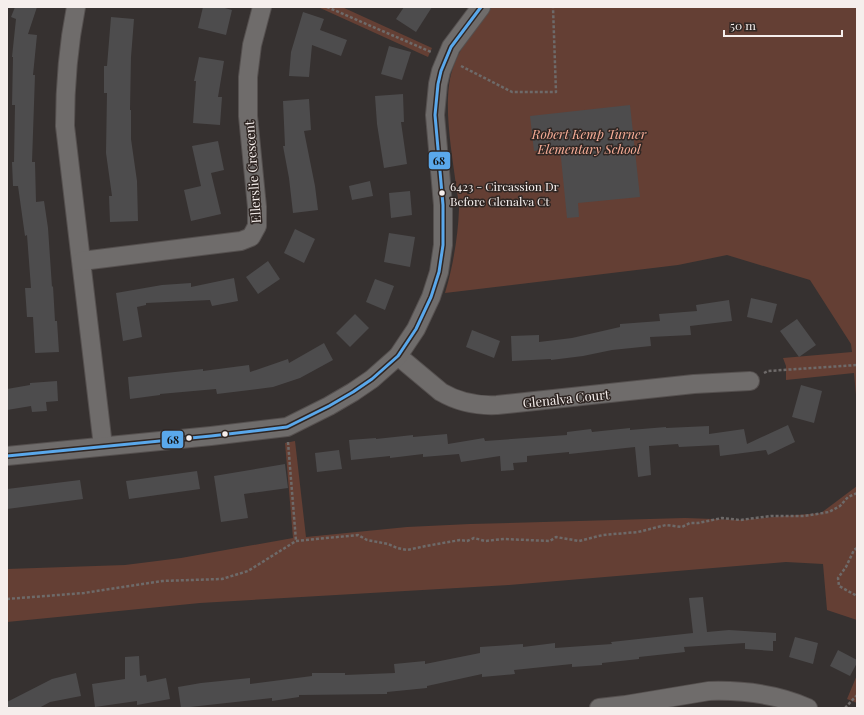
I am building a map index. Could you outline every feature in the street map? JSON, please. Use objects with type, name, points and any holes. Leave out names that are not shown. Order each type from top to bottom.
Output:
[{"type":"street","points":[[76,7],[67,61],[65,126],[103,446]]},
{"type":"street","name":"Ellerslie Crescent","points":[[82,261],[241,241],[248,239],[255,232],[257,226],[257,207],[248,116],[248,77],[252,45],[262,7]]},
{"type":"street","points":[[7,456],[287,427],[329,406],[352,392],[372,379],[398,356],[416,329],[431,297],[439,272],[442,245],[443,205],[435,107],[438,84],[446,59],[459,36],[481,7]]},
{"type":"street","name":"Glenalva Court","points":[[398,356],[441,392],[468,403],[480,405],[527,402],[694,384],[750,381]]},
{"type":"street","points":[[599,708],[625,707],[722,690],[773,696],[808,708]]},
{"type":"path","points":[[327,7],[446,59],[512,92],[556,92],[553,7]]},
{"type":"path","points":[[750,381],[768,371],[857,365]]},
{"type":"path","points":[[287,427],[296,541]]},
{"type":"path","points":[[7,599],[84,593],[162,582],[222,579],[248,571],[296,541],[358,536],[367,540],[388,544],[407,550],[453,541],[467,541],[474,538],[485,541],[550,541],[556,537],[579,541],[603,535],[638,532],[666,525],[682,527],[690,523],[698,523],[722,518],[740,520],[771,516],[804,516],[829,512],[840,506],[848,497],[857,493]]},
{"type":"path","points":[[857,548],[854,550],[846,567],[838,578],[839,586],[857,596]]},
{"type":"path","points":[[845,708],[857,695]]},
{"type":"green space","points":[[318,7],[342,7],[432,48],[428,57]]},
{"type":"green space","name":"Robert Kemp Turner Elementary School","points":[[492,7],[857,7],[857,406],[854,373],[786,380],[786,366],[783,358],[852,352],[851,344],[810,280],[727,255],[678,265],[445,293],[455,251],[459,209],[448,118],[448,91],[453,69],[461,50],[472,32]]},
{"type":"green space","points":[[295,441],[306,537],[407,527],[470,524],[685,518],[740,520],[821,513],[857,486],[857,620],[827,610],[823,564],[786,562],[509,585],[200,603],[7,622],[7,569],[125,565],[181,558],[293,538],[285,443]]},
{"type":"green space","points":[[857,675],[857,703],[847,699]]},
{"type":"building","points":[[15,7],[37,7],[28,34],[37,35],[33,75],[35,75],[32,162],[35,162],[36,202],[44,201],[48,228],[55,321],[57,321],[59,352],[35,353],[33,317],[27,317],[25,288],[31,288],[27,235],[25,236],[18,186],[13,186],[12,162],[14,162],[15,105],[12,105],[12,57],[16,19],[11,17]]},
{"type":"building","points":[[203,7],[221,7],[232,10],[226,35],[198,28]]},
{"type":"building","points":[[404,7],[432,7],[416,32],[396,19]]},
{"type":"building","points":[[303,12],[324,19],[320,30],[347,40],[341,56],[312,45],[309,77],[289,76],[291,52]]},
{"type":"building","points":[[111,17],[134,19],[131,57],[130,110],[131,139],[137,181],[138,221],[110,222],[109,196],[112,196],[106,153],[107,93],[104,93],[104,66],[107,66]]},
{"type":"building","points":[[389,46],[411,52],[402,80],[381,74]]},
{"type":"building","points":[[199,57],[224,61],[218,97],[222,97],[220,125],[193,123],[196,81],[194,81]]},
{"type":"building","points":[[403,94],[404,122],[401,122],[407,164],[384,168],[377,124],[375,96]]},
{"type":"building","points":[[309,99],[311,130],[304,131],[315,186],[318,210],[293,213],[289,178],[283,146],[285,146],[283,101]]},
{"type":"building","points":[[630,105],[640,197],[578,203],[579,217],[567,218],[560,148],[534,151],[530,116]]},
{"type":"building","points":[[218,141],[224,170],[211,173],[221,214],[191,221],[184,190],[201,186],[192,146]]},
{"type":"building","points":[[370,181],[373,196],[352,200],[349,186]]},
{"type":"building","points":[[410,191],[412,215],[391,218],[389,193]]},
{"type":"building","points":[[295,229],[315,239],[304,263],[284,253]]},
{"type":"building","points":[[389,233],[415,237],[410,267],[384,262]]},
{"type":"building","points":[[268,261],[280,279],[258,294],[246,277]]},
{"type":"building","points":[[234,278],[238,301],[212,306],[210,300],[146,303],[146,305],[137,307],[142,337],[123,341],[116,293],[162,285],[191,283],[191,287]]},
{"type":"building","points":[[375,279],[394,286],[385,310],[366,302]]},
{"type":"building","points":[[751,298],[777,304],[772,323],[747,317]]},
{"type":"building","points":[[729,300],[732,321],[690,326],[691,335],[650,337],[651,346],[612,350],[583,356],[551,360],[512,361],[511,336],[539,335],[539,342],[572,338],[620,327],[620,324],[660,321],[659,314],[697,311],[696,305]]},
{"type":"building","points":[[355,314],[369,328],[350,347],[336,333]]},
{"type":"building","points":[[797,319],[816,345],[799,357],[780,331]]},
{"type":"building","points":[[472,330],[500,341],[494,358],[466,347]]},
{"type":"building","points":[[324,343],[333,360],[300,378],[273,387],[217,394],[216,389],[160,394],[130,399],[128,377],[203,369],[203,371],[249,365],[250,372],[288,359],[289,363]]},
{"type":"building","points":[[57,381],[58,401],[46,402],[47,411],[32,412],[31,406],[7,410],[7,389],[30,385],[30,383]]},
{"type":"building","points":[[801,385],[822,391],[814,423],[792,417]]},
{"type":"building","points":[[788,425],[795,442],[768,455],[766,450],[720,456],[719,445],[679,447],[678,444],[649,446],[651,475],[638,477],[635,447],[569,454],[569,452],[527,456],[527,462],[513,463],[514,470],[501,471],[500,456],[461,462],[459,454],[423,457],[423,454],[390,458],[390,456],[351,460],[349,440],[447,434],[448,444],[484,438],[485,441],[567,435],[567,432],[591,429],[592,432],[630,428],[630,430],[709,426],[709,434],[744,429],[747,444]]},
{"type":"building","points":[[339,450],[342,469],[317,472],[315,453]]},
{"type":"building","points":[[285,464],[288,488],[244,494],[248,518],[221,522],[214,476]]},
{"type":"building","points":[[197,471],[200,489],[129,499],[126,481]]},
{"type":"building","points":[[80,480],[83,499],[7,509],[7,489]]},
{"type":"building","points":[[703,597],[707,632],[729,630],[776,633],[776,641],[773,641],[773,651],[745,649],[745,643],[684,647],[685,652],[639,657],[639,659],[602,663],[602,665],[572,667],[572,664],[514,670],[515,674],[482,677],[482,674],[427,686],[427,688],[387,692],[387,694],[299,695],[299,697],[272,701],[272,698],[181,708],[178,687],[201,683],[250,678],[250,684],[312,676],[312,673],[345,673],[345,675],[395,673],[394,664],[425,661],[425,664],[480,653],[480,647],[523,644],[523,647],[555,643],[555,648],[612,644],[611,642],[693,633],[689,598]]},
{"type":"building","points":[[795,637],[818,643],[813,664],[789,657]]},
{"type":"building","points":[[838,650],[857,660],[857,663],[850,676],[830,666]]},
{"type":"building","points":[[139,656],[140,676],[146,675],[147,682],[166,678],[170,699],[137,705],[137,701],[95,707],[92,684],[125,679],[125,657]]},
{"type":"building","points":[[76,673],[81,696],[50,702],[39,708],[7,708],[7,702],[52,679]]},
{"type":"transit line","name":"68","points":[[7,456],[287,427],[353,392],[372,379],[398,356],[416,329],[431,297],[439,272],[443,245],[443,205],[435,115],[438,84],[441,71],[451,47],[481,7]]},
{"type":"place","name":"6423 - Circassion Dr Before Glenalva Ct","points":[[442,193]]}]
